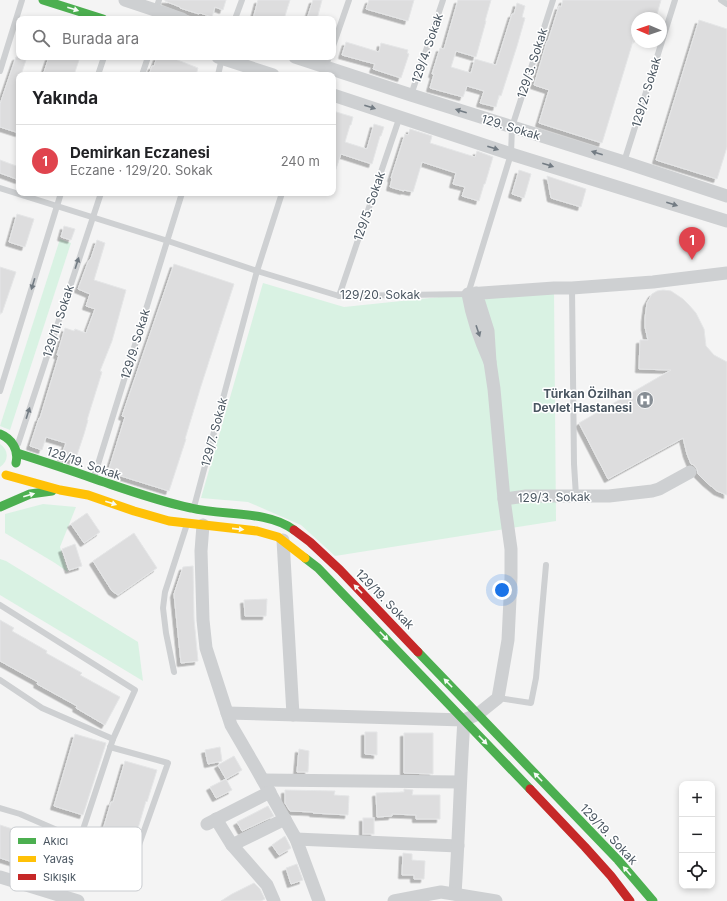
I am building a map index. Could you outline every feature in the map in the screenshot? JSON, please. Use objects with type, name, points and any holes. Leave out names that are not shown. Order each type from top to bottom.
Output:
[{"type":"main road","points":[[43,0],[94,16]]},
{"type":"main road","points":[[0,434],[10,440],[14,446],[17,460],[10,473],[2,478]]},
{"type":"main road","name":"129/19. Sokak","points":[[16,451],[90,487],[134,511],[169,521],[257,531],[283,540],[318,568],[585,847],[611,876],[630,901]]},
{"type":"main road","name":"129/19. Sokak","points":[[2,478],[60,490],[90,487],[118,487],[158,500],[194,509],[266,518],[287,525],[310,542],[340,570],[618,860],[653,901]]},
{"type":"main road","points":[[0,507],[30,494],[60,490]]},
{"type":"street","points":[[125,0],[158,5],[177,16]]},
{"type":"street","points":[[226,60],[264,72]]},
{"type":"street","name":"129. Sokak","points":[[314,60],[327,62],[411,96],[727,195]]},
{"type":"street","name":"129. Sokak","points":[[336,95],[511,154],[727,221]]},
{"type":"street","name":"129/20. Sokak","points":[[472,293],[653,282],[727,273]]},
{"type":"street","name":"129/3. Sokak","points":[[472,293],[471,311],[490,362],[494,389],[504,499],[526,496],[615,496],[656,490],[690,472]]},
{"type":"street","points":[[227,714],[464,720],[478,714],[498,698],[508,640],[511,549],[504,499]]},
{"type":"street","points":[[203,525],[201,551],[203,620],[206,648],[231,725],[296,839],[319,901]]},
{"type":"street","points":[[283,540],[293,715]]},
{"type":"street","points":[[455,894],[464,720]]},
{"type":"street","points":[[263,780],[460,782]]},
{"type":"street","points":[[270,792],[212,821],[267,885],[274,901]]},
{"type":"street","points":[[232,845],[285,819]]},
{"type":"street","points":[[296,839],[458,846]]},
{"type":"street","points":[[0,877],[10,880]]},
{"type":"street","points":[[45,891],[78,901]]},
{"type":"street","points":[[394,901],[441,892],[496,901]]},
{"type":"lane","points":[[17,16],[22,0]]},
{"type":"lane","points":[[236,16],[242,0]]},
{"type":"lane","points":[[336,37],[349,0]]},
{"type":"lane","name":"129/4. Sokak","points":[[411,96],[443,0]]},
{"type":"lane","name":"129/3. Sokak","points":[[512,127],[553,0]]},
{"type":"lane","name":"129/2. Sokak","points":[[624,162],[675,0]]},
{"type":"lane","points":[[721,0],[727,4]]},
{"type":"lane","points":[[0,71],[16,19]]},
{"type":"lane","points":[[99,72],[103,60]]},
{"type":"lane","points":[[143,72],[147,60]]},
{"type":"lane","points":[[218,72],[220,60]]},
{"type":"lane","name":"129/5. Sokak","points":[[339,296],[400,116]]},
{"type":"lane","points":[[511,154],[512,127]]},
{"type":"lane","name":"129/3. Sokak","points":[[472,293],[474,275],[511,154]]},
{"type":"lane","name":"129/20. Sokak","points":[[0,188],[16,193]]},
{"type":"lane","name":"129/20. Sokak","points":[[25,196],[339,296],[472,293]]},
{"type":"lane","points":[[0,392],[60,196]]},
{"type":"lane","name":"129/11. Sokak","points":[[16,451],[100,196]]},
{"type":"lane","name":"129/9. Sokak","points":[[90,487],[181,196]]},
{"type":"lane","name":"129/7. Sokak","points":[[174,672],[166,633],[163,608],[165,592],[187,523],[194,509],[257,271],[281,196]]},
{"type":"lane","points":[[572,288],[574,464],[576,496]]},
{"type":"lane","points":[[498,698],[532,703],[536,678],[546,564]]},
{"type":"lane","points":[[0,605],[135,690],[112,739],[84,827]]},
{"type":"lane","points":[[0,680],[42,708],[112,739]]},
{"type":"lane","points":[[110,746],[168,763],[142,836]]},
{"type":"lane","points":[[0,808],[20,814],[50,827]]},
{"type":"lane","points":[[61,896],[63,891]]},
{"type":"green space","points":[[60,239],[71,243],[10,430],[0,426]]},
{"type":"green space","points":[[263,283],[344,307],[468,294],[554,288],[556,521],[335,556],[301,525],[248,502],[201,498]]},
{"type":"green space","points":[[0,444],[5,449],[7,456],[5,462],[0,467]]},
{"type":"green space","points":[[43,504],[76,507],[60,547],[68,572],[5,533],[5,514]]},
{"type":"green space","points":[[0,559],[6,561],[138,642],[143,681],[0,595]]},
{"type":"building","points":[[226,0],[223,10],[215,7],[212,16],[199,14],[180,8],[165,1]]},
{"type":"building","points":[[258,0],[290,0],[285,16],[254,16]]},
{"type":"building","points":[[313,0],[322,0],[318,16],[308,16]]},
{"type":"building","points":[[369,0],[414,0],[408,21],[366,9]]},
{"type":"building","points":[[458,0],[491,0],[476,57],[456,51],[451,67],[471,73],[475,59],[496,65],[512,14],[514,14],[517,3],[525,6],[522,17],[525,18],[517,46],[496,107],[480,103],[484,91],[467,86],[463,97],[430,88],[434,74],[432,74],[440,48],[444,49]]},
{"type":"building","points":[[563,0],[661,0],[658,12],[631,12],[631,48],[602,143],[539,123],[549,90],[534,85],[559,6],[561,7]]},
{"type":"building","points":[[699,20],[727,29],[727,147],[717,179],[656,160]]},
{"type":"building","points":[[346,42],[379,52],[381,43],[408,50],[407,53],[409,54],[401,78],[373,69],[375,64],[342,55]]},
{"type":"building","points":[[16,57],[16,60],[26,60],[22,72],[16,72],[16,132],[0,127],[0,104]]},
{"type":"building","points":[[48,60],[79,60],[75,72],[44,72]]},
{"type":"building","points":[[156,60],[178,60],[198,68],[197,72],[150,72],[152,66],[154,66]]},
{"type":"building","points":[[336,112],[353,117],[345,142],[367,149],[374,124],[384,127],[372,164],[341,154],[336,169]]},
{"type":"building","points":[[410,129],[432,136],[430,143],[475,157],[477,151],[493,157],[479,201],[462,196],[465,187],[453,184],[456,173],[422,162],[413,192],[390,187],[391,178],[405,134],[408,135]]},
{"type":"building","points":[[0,160],[16,166],[16,179],[0,173]]},
{"type":"building","points":[[519,170],[531,174],[524,198],[512,194]]},
{"type":"building","points":[[547,176],[586,189],[581,207],[551,198]]},
{"type":"building","points":[[17,214],[34,219],[25,247],[9,242]]},
{"type":"building","points":[[64,226],[75,229],[71,240],[61,237]]},
{"type":"building","points":[[97,240],[105,243],[94,280],[126,290],[112,341],[100,371],[102,372],[75,461],[61,457],[66,443],[46,437],[42,450],[30,446],[59,355],[57,355],[65,328],[74,331],[75,329],[86,333],[95,309],[86,306],[90,294],[78,289]]},
{"type":"building","points":[[174,264],[234,284],[169,491],[108,472],[125,417],[122,416]]},
{"type":"building","points":[[0,267],[16,272],[2,313],[0,313]]},
{"type":"building","points":[[663,290],[671,291],[689,305],[696,313],[704,329],[706,346],[714,355],[727,362],[727,495],[717,491],[698,474],[697,469],[691,464],[683,438],[608,479],[579,423],[671,370],[639,369],[640,340],[648,340],[645,327],[647,303],[652,294]]},
{"type":"building","points":[[87,513],[100,532],[84,543],[71,524]]},
{"type":"building","points":[[134,533],[157,568],[118,595],[112,591],[93,561]]},
{"type":"building","points":[[75,544],[82,566],[69,570],[62,549]]},
{"type":"building","points":[[193,566],[194,619],[198,661],[181,663],[174,594],[183,567]]},
{"type":"building","points":[[267,599],[266,616],[245,616],[244,600]]},
{"type":"building","points":[[0,620],[14,628],[12,631],[47,651],[46,653],[82,673],[80,675],[120,697],[105,725],[76,708],[77,706],[37,684],[38,682],[0,661]]},
{"type":"building","points":[[365,732],[377,732],[377,755],[365,754]]},
{"type":"building","points":[[404,733],[433,733],[433,774],[404,773]]},
{"type":"building","points":[[75,734],[106,743],[83,815],[54,806]]},
{"type":"building","points":[[220,747],[222,761],[208,764],[205,750]]},
{"type":"building","points":[[299,749],[309,751],[308,772],[297,772]]},
{"type":"building","points":[[234,756],[242,770],[226,779],[218,765]]},
{"type":"building","points":[[125,761],[157,770],[138,827],[104,827],[111,802],[113,802]]},
{"type":"building","points":[[226,779],[232,790],[216,798],[210,787]]},
{"type":"building","points":[[404,789],[413,790],[412,795],[440,795],[440,819],[416,819],[416,815],[392,814],[392,816],[377,817],[376,793],[404,792]]},
{"type":"building","points":[[285,790],[335,791],[334,795],[349,796],[348,815],[290,811],[285,803]]},
{"type":"building","points":[[268,806],[274,816],[242,831],[237,822]]},
{"type":"building","points":[[363,818],[374,818],[374,834],[363,834]]},
{"type":"building","points":[[0,825],[10,828],[10,861],[0,858]]},
{"type":"building","points":[[285,836],[291,848],[279,855],[272,845]]},
{"type":"building","points":[[403,853],[412,854],[412,860],[425,861],[424,879],[414,879],[414,875],[402,875]]},
{"type":"building","points":[[297,864],[303,880],[291,884],[286,868]]},
{"type":"building","points":[[254,883],[260,889],[265,899],[261,901],[221,901],[232,894]]},
{"type":"traffic: fast","points":[[43,0],[94,16]]},
{"type":"traffic: fast","points":[[0,434],[8,439],[14,446],[17,458],[16,463]]},
{"type":"traffic: fast","points":[[17,453],[166,502],[204,510],[258,516],[271,519],[294,530]]},
{"type":"traffic: fast","points":[[0,507],[30,494],[52,491]]},
{"type":"traffic: fast","points":[[305,558],[318,568],[530,789]]},
{"type":"traffic: fast","points":[[418,652],[618,860],[653,901]]},
{"type":"traffic: slow","points":[[6,475],[60,490],[88,495],[169,521],[257,531],[278,537],[305,558]]},
{"type":"traffic: jam","points":[[294,530],[310,542],[340,570],[418,652]]},
{"type":"traffic: jam","points":[[530,789],[611,876],[630,901]]},
{"type":"place","name":"Demirkan Eczanesi","points":[[692,260]]},
{"type":"place","name":"Türkan Özilhan Devlet Hastanesi","points":[[645,400]]}]
